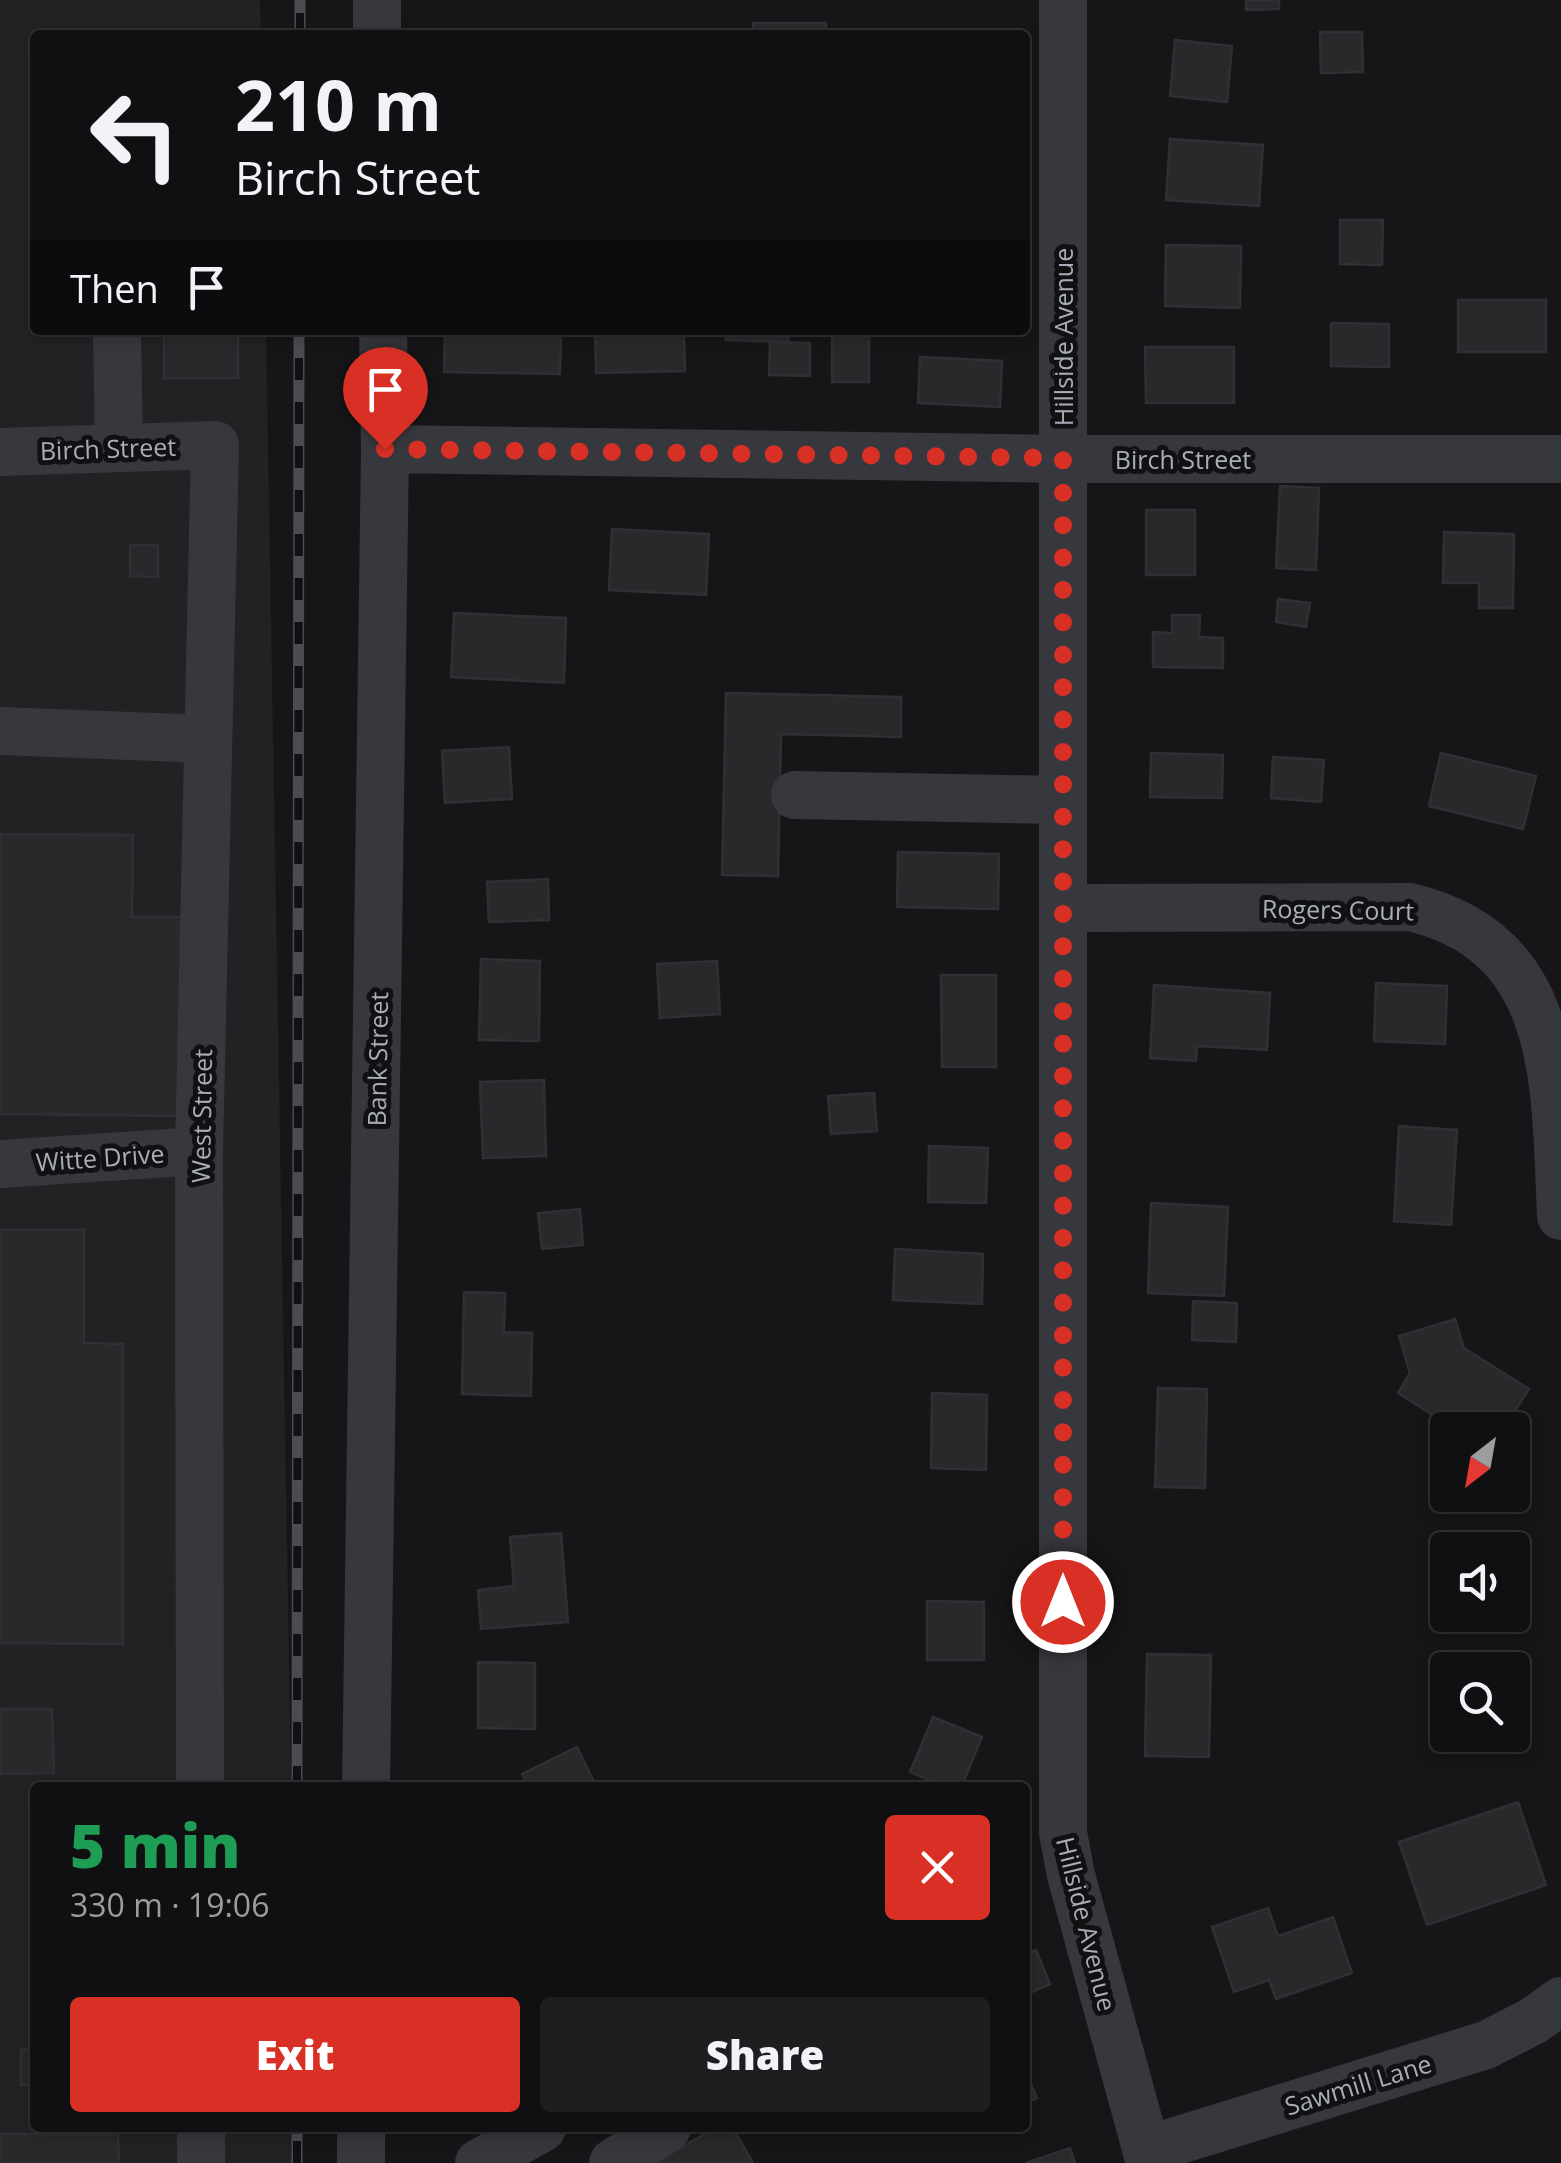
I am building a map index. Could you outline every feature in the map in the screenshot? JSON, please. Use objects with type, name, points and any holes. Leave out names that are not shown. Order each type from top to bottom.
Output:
[{"type":"street","points":[[376,0],[377,30]]},
{"type":"street","name":"Hillside Avenue","points":[[1063,0],[1062,908],[1044,1844],[1070,1874],[1148,2156]]},
{"type":"street","points":[[117,335],[119,448]]},
{"type":"street","name":"Bank Street","points":[[366,1782],[385,449],[383,335]]},
{"type":"street","name":"Birch Street","points":[[0,452],[215,445]]},
{"type":"street","name":"West Street","points":[[200,1782],[200,1151],[215,445]]},
{"type":"street","name":"Birch Street","points":[[385,449],[1063,458],[1561,459]]},
{"type":"street","points":[[0,731],[208,738]]},
{"type":"street","points":[[795,795],[1063,800]]},
{"type":"street","name":"Rogers Court","points":[[1062,908],[1410,908],[1442,914],[1476,930],[1502,949],[1528,979],[1545,1014],[1553,1052],[1561,1216]]},
{"type":"street","name":"Witte Drive","points":[[0,1164],[200,1151]]},
{"type":"street","name":"Sawmill Lane","points":[[1148,2156],[1486,2044],[1533,2021],[1561,2001]]},
{"type":"street","points":[[201,2132],[201,2163]]},
{"type":"street","points":[[361,2132],[361,2163]]},
{"type":"street","points":[[479,2163],[535,2132]]},
{"type":"street","points":[[613,2163],[662,2132]]},
{"type":"shaded area","points":[[0,0],[260,0],[261,30],[30,30],[30,335],[266,335],[291,1782],[30,1782],[30,2132],[299,2132],[302,2163],[0,2163]]},
{"type":"building","points":[[1246,0],[1279,0],[1279,9],[1246,10]]},
{"type":"building","points":[[753,23],[826,23],[826,30],[753,30]]},
{"type":"building","points":[[1320,32],[1362,32],[1363,72],[1321,73]]},
{"type":"building","points":[[1175,40],[1232,46],[1227,102],[1170,96]]},
{"type":"building","points":[[1170,139],[1263,145],[1259,206],[1166,200]]},
{"type":"building","points":[[1340,220],[1383,220],[1382,265],[1340,264]]},
{"type":"building","points":[[1166,245],[1241,246],[1240,308],[1165,306]]},
{"type":"building","points":[[1458,300],[1546,300],[1546,352],[1458,352]]},
{"type":"building","points":[[1331,323],[1389,324],[1389,367],[1331,366]]},
{"type":"building","points":[[164,335],[238,335],[238,378],[164,378]]},
{"type":"building","points":[[445,335],[561,335],[560,374],[444,372]]},
{"type":"building","points":[[595,335],[684,335],[685,371],[596,373]]},
{"type":"building","points":[[726,335],[788,335],[788,342],[726,340]]},
{"type":"building","points":[[832,336],[869,336],[869,382],[832,382]]},
{"type":"building","points":[[770,342],[810,343],[810,376],[769,375]]},
{"type":"building","points":[[1145,347],[1234,347],[1234,403],[1146,403]]},
{"type":"building","points":[[920,357],[1002,361],[1000,407],[918,403]]},
{"type":"building","points":[[1280,486],[1319,488],[1316,570],[1276,568]]},
{"type":"building","points":[[1146,510],[1195,510],[1195,575],[1146,575]]},
{"type":"building","points":[[612,529],[709,534],[706,595],[609,590]]},
{"type":"building","points":[[1444,532],[1514,534],[1513,608],[1479,608],[1479,583],[1443,583]]},
{"type":"building","points":[[130,545],[158,545],[158,577],[130,576]]},
{"type":"building","points":[[1278,599],[1310,603],[1306,627],[1276,622]]},
{"type":"building","points":[[454,613],[566,618],[564,683],[451,677]]},
{"type":"building","points":[[1172,615],[1200,615],[1199,637],[1223,638],[1223,668],[1153,667],[1153,632],[1172,633]]},
{"type":"building","points":[[726,693],[901,697],[901,737],[781,734],[778,876],[722,875]]},
{"type":"building","points":[[509,747],[512,799],[445,803],[442,751]]},
{"type":"building","points":[[1151,753],[1223,755],[1222,798],[1150,797]]},
{"type":"building","points":[[1441,753],[1536,776],[1523,829],[1429,806]]},
{"type":"building","points":[[1273,757],[1324,760],[1321,802],[1271,798]]},
{"type":"building","points":[[0,834],[133,835],[132,917],[181,917],[179,1116],[0,1114]]},
{"type":"building","points":[[898,852],[999,854],[998,909],[897,907]]},
{"type":"building","points":[[548,879],[549,920],[489,922],[487,882]]},
{"type":"building","points":[[481,959],[540,961],[539,1041],[479,1040]]},
{"type":"building","points":[[717,961],[720,1014],[660,1018],[657,964]]},
{"type":"building","points":[[941,975],[996,975],[996,1067],[942,1067]]},
{"type":"building","points":[[1376,983],[1447,986],[1445,1044],[1374,1041]]},
{"type":"building","points":[[1154,985],[1270,993],[1267,1050],[1197,1046],[1196,1061],[1150,1058]]},
{"type":"building","points":[[544,1080],[546,1156],[483,1158],[480,1082]]},
{"type":"building","points":[[874,1093],[877,1131],[831,1134],[828,1096]]},
{"type":"building","points":[[1399,1126],[1457,1130],[1451,1225],[1394,1221]]},
{"type":"building","points":[[929,1146],[988,1148],[986,1203],[928,1202]]},
{"type":"building","points":[[1151,1203],[1228,1207],[1224,1296],[1148,1293]]},
{"type":"building","points":[[580,1209],[583,1245],[542,1249],[538,1213]]},
{"type":"building","points":[[0,1230],[84,1230],[84,1343],[123,1344],[123,1644],[0,1643]]},
{"type":"building","points":[[895,1249],[983,1254],[982,1304],[893,1300]]},
{"type":"building","points":[[464,1292],[505,1293],[504,1332],[532,1333],[531,1396],[462,1394]]},
{"type":"building","points":[[1193,1301],[1237,1303],[1236,1342],[1192,1340]]},
{"type":"building","points":[[1455,1319],[1464,1348],[1529,1389],[1514,1412],[1430,1413],[1398,1393],[1410,1373],[1399,1336]]},
{"type":"building","points":[[1158,1388],[1207,1389],[1205,1488],[1155,1487]]},
{"type":"building","points":[[932,1393],[987,1395],[986,1470],[931,1468]]},
{"type":"building","points":[[561,1533],[568,1622],[481,1629],[478,1590],[514,1586],[510,1537]]},
{"type":"building","points":[[927,1601],[984,1602],[984,1660],[927,1660]]},
{"type":"building","points":[[1147,1654],[1211,1655],[1209,1757],[1145,1756]]},
{"type":"building","points":[[478,1662],[535,1663],[535,1729],[478,1728]]},
{"type":"building","points":[[0,1709],[52,1709],[54,1773],[0,1774]]},
{"type":"building","points":[[933,1717],[982,1737],[963,1782],[934,1782],[910,1772]]},
{"type":"building","points":[[577,1747],[594,1782],[526,1782],[522,1774]]},
{"type":"building","points":[[1518,1802],[1546,1885],[1427,1925],[1399,1842]]},
{"type":"building","points":[[1268,1908],[1278,1936],[1333,1917],[1352,1973],[1276,1999],[1269,1980],[1234,1992],[1212,1927]]},
{"type":"building","points":[[1036,1950],[1050,1984],[1030,1993],[1030,1952]]},
{"type":"building","points":[[21,2049],[30,2049],[30,2085],[21,2085]]},
{"type":"building","points":[[1030,2082],[1037,2098],[1030,2101]]},
{"type":"building","points":[[708,2132],[735,2132],[753,2163],[654,2163]]},
{"type":"building","points":[[0,2134],[118,2134],[119,2163],[0,2163]]},
{"type":"building","points":[[1070,2148],[1075,2163],[1026,2163]]},
{"type":"railway","points":[[300,0],[300,30]]},
{"type":"railway","points":[[297,1782],[299,335]]},
{"type":"railway","points":[[297,2132],[297,2163]]},
{"type":"route","points":[[385,449],[1063,458],[1063,1602]]}]
